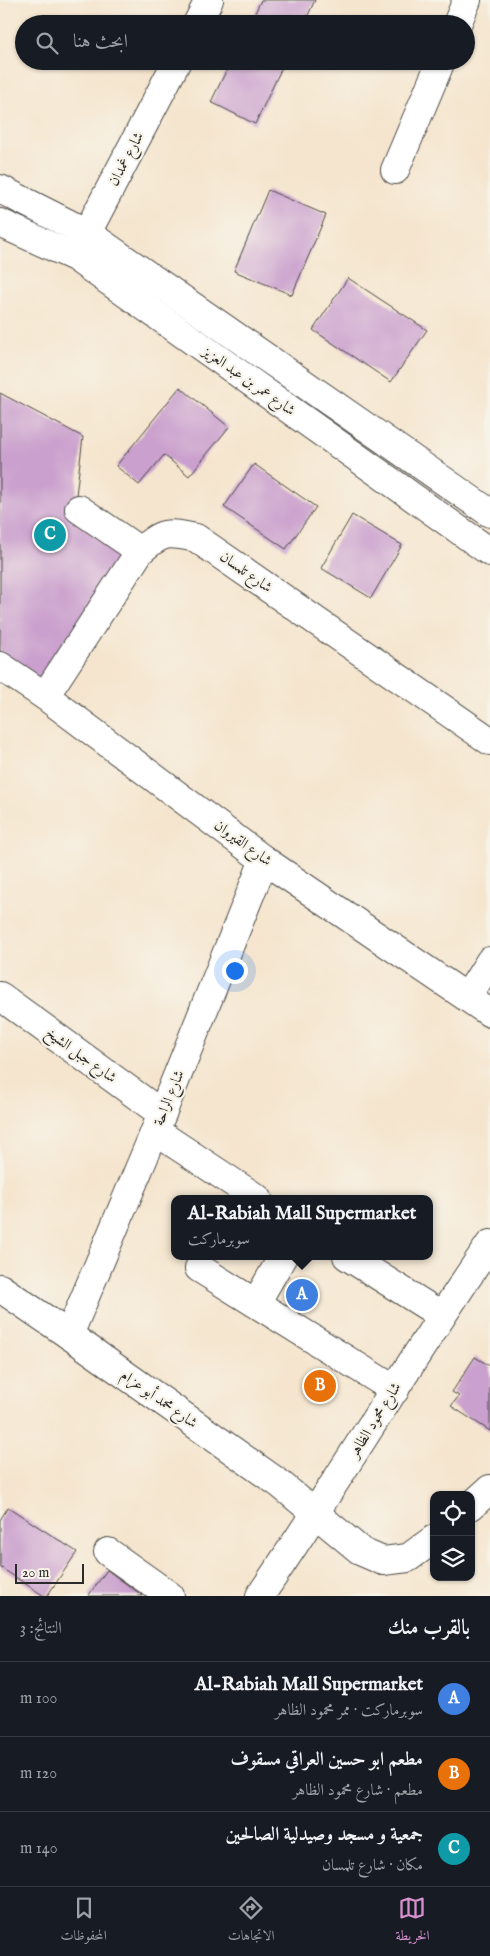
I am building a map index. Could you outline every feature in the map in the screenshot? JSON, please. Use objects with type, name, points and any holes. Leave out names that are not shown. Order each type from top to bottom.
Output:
[{"type":"street","points":[[202,15],[209,0]]},
{"type":"street","points":[[461,15],[467,0]]},
{"type":"street","name":"شارع غمدان","points":[[74,257],[172,70]]},
{"type":"street","points":[[395,170],[437,70]]},
{"type":"street","name":"شارع عمر بن عبد العزيز","points":[[0,189],[87,233],[490,514]]},
{"type":"street","name":"شارع عمر بن عبد العزيز","points":[[0,223],[74,257],[490,552]]},
{"type":"street","points":[[80,509],[140,550]]},
{"type":"street","name":"شارع تلمسان","points":[[45,696],[140,550],[156,537],[174,533],[196,538],[490,740]]},
{"type":"street","name":"شارع القيروان","points":[[0,666],[45,696],[264,860],[468,996],[490,1013]]},
{"type":"street","name":"شارع الراحة","points":[[69,1335],[159,1122],[264,860]]},
{"type":"street","points":[[468,996],[490,962]]},
{"type":"street","name":"شارع جبل الشيخ","points":[[0,996],[253,1195]]},
{"type":"street","name":"شارع محمود الظاهر","points":[[260,1596],[316,1513],[441,1315],[490,1244]]},
{"type":"street","points":[[256,1303],[281,1260]]},
{"type":"street","points":[[353,1260],[441,1315]]},
{"type":"street","points":[[199,1268],[395,1390]]},
{"type":"street","name":"شارع محمد أبو عزام","points":[[0,1288],[280,1484],[362,1552],[383,1561],[408,1558],[430,1542]]},
{"type":"street","points":[[475,1502],[490,1489]]},
{"type":"street","points":[[108,1552],[170,1596]]},
{"type":"building","points":[[261,0],[315,0],[308,15],[254,15]]},
{"type":"building","points":[[227,70],[281,70],[255,124],[211,102]]},
{"type":"building","points":[[268,190],[326,215],[292,295],[234,271]]},
{"type":"building","points":[[348,278],[427,330],[391,382],[313,330]]},
{"type":"building","points":[[180,387],[229,427],[189,476],[164,455],[139,485],[116,466]]},
{"type":"building","points":[[0,393],[83,437],[74,512],[127,558],[43,685],[0,655]]},
{"type":"building","points":[[254,464],[316,507],[286,549],[224,507]]},
{"type":"building","points":[[352,515],[402,545],[371,598],[321,568]]},
{"type":"building","points":[[475,1357],[490,1366],[490,1431],[451,1406],[459,1396],[452,1392]]},
{"type":"building","points":[[8,1507],[77,1552],[47,1596],[44,1596],[0,1567],[0,1520]]},
{"type":"building","points":[[107,1570],[143,1596],[88,1596]]},
{"type":"place","name":"جمعية و مسجد وصيدلية الصالحين","points":[[50,535]]},
{"type":"place","name":"Al-Rabiah Mall Supermarket","points":[[302,1295]]},
{"type":"place","name":"مطعم ابو حسين العراقي مسقوف","points":[[320,1386]]}]
